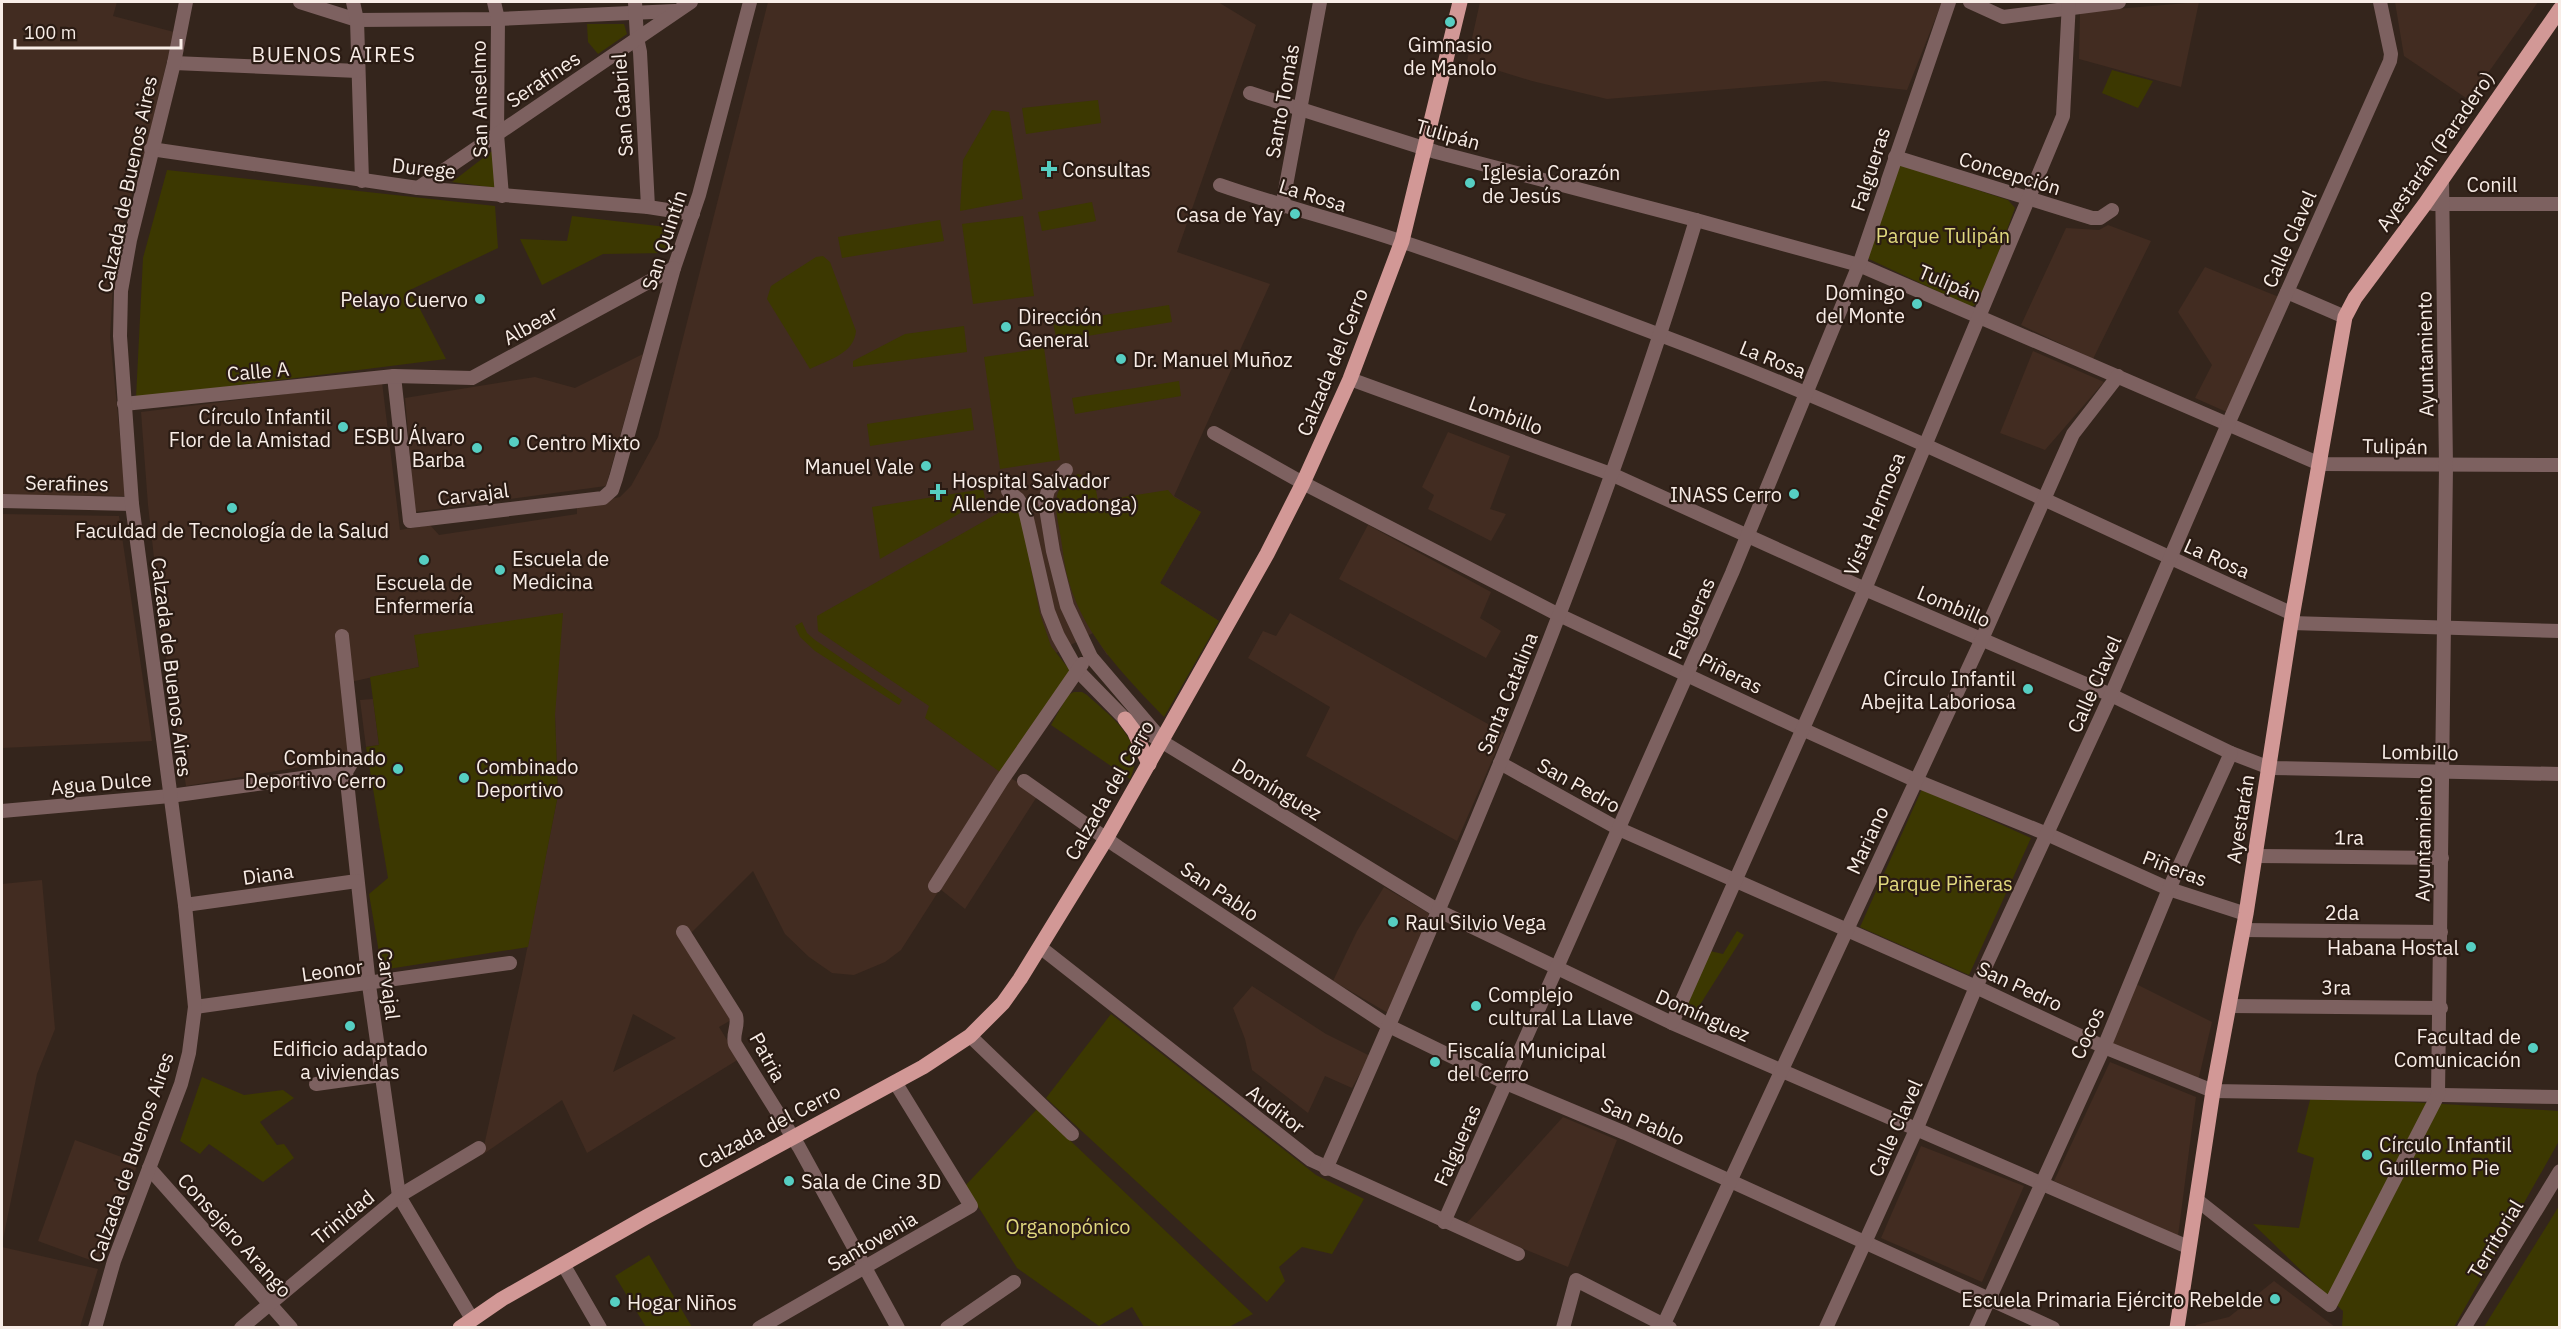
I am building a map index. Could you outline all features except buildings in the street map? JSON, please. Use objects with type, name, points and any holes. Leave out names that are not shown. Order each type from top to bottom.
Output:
[{"type":"main road","name":"Calzada del Cerro","points":[[466,1323],[563,1264],[895,1082],[970,1036],[1003,1003],[1040,947],[1149,764],[1268,554],[1303,483],[1350,379],[1402,241],[1460,2]]},
{"type":"main road","name":"Ayestarán (Paradero)","points":[[2345,317],[2355,298],[2425,204],[2559,9]]},
{"type":"main road","name":"Ayestarán","points":[[2177,1328],[2213,1091],[2246,914],[2292,619],[2345,317]]},
{"type":"main road","points":[[1125,719],[1134,731],[1149,764]]},
{"type":"street","name":"Calzada de Buenos Aires","points":[[95,1328],[114,1261],[181,1084],[190,1046],[195,1007],[185,905],[132,504],[120,336],[121,291],[151,149],[174,63],[186,2]]},
{"type":"street","points":[[300,2],[357,20],[498,19],[635,8],[675,11]]},
{"type":"street","points":[[353,2],[357,20],[362,181]]},
{"type":"street","name":"San Anselmo","points":[[494,2],[498,19],[497,134],[502,196]]},
{"type":"street","name":"Serafines","points":[[418,188],[691,2]]},
{"type":"street","name":"San Quintín","points":[[612,490],[674,268],[693,214],[750,2]]},
{"type":"street","name":"Santo Tomás","points":[[1282,207],[1319,2]]},
{"type":"street","name":"Falgueras","points":[[1444,1222],[1688,674],[1859,265],[1949,2]]},
{"type":"street","points":[[1970,2],[2003,17],[2069,5],[2119,2]]},
{"type":"street","name":"Calle Clavel","points":[[1826,1328],[1916,1130],[1976,987],[2111,695],[2391,54],[2380,2]]},
{"type":"street","name":"Vista Hermosa","points":[[1672,1023],[1865,589],[2063,116],[2069,5]]},
{"type":"street","name":"San Gabriel","points":[[635,8],[640,52],[648,207]]},
{"type":"street","points":[[174,63],[358,71]]},
{"type":"street","name":"Tulipán","points":[[1250,93],[1425,149],[1859,265],[2320,464],[2559,465]]},
{"type":"street","name":"Durege","points":[[151,149],[418,188],[648,207],[693,214]]},
{"type":"street","name":"Concepción","points":[[1895,157],[2092,218],[2100,218],[2112,210]]},
{"type":"street","name":"Ayuntamiento","points":[[2197,1200],[2330,1305],[2439,1095],[2446,466],[2442,179]]},
{"type":"street","name":"La Rosa","points":[[1220,185],[1282,207],[1402,241],[1661,335],[1806,393],[2046,500],[2292,619],[2445,628],[2559,631]]},
{"type":"street","name":"Conill","points":[[2425,204],[2559,204]]},
{"type":"street","name":"Santa Catalina","points":[[1326,1169],[1439,911],[1559,615],[1661,335],[1696,220]]},
{"type":"street","name":"Albear","points":[[394,376],[472,378],[674,268]]},
{"type":"street","points":[[2287,292],[2345,317]]},
{"type":"street","name":"Calle A","points":[[124,404],[394,376]]},
{"type":"street","name":"Carvajal","points":[[394,376],[410,521],[603,498],[612,490]]},
{"type":"street","name":"Mariano","points":[[1665,1327],[2046,500],[2073,434],[2118,376]]},
{"type":"street","name":"Lombillo","points":[[1350,379],[1611,474],[1865,589],[2111,695],[2231,753],[2270,768],[2559,774]]},
{"type":"street","name":"Piñeras","points":[[1215,433],[1303,483],[1559,615],[1802,729],[2169,889],[2246,914]]},
{"type":"street","name":"Domínguez","points":[[1066,470],[1048,490],[1045,502],[1060,583],[1071,615],[1090,657],[1162,741]]},
{"type":"street","name":"Domínguez","points":[[1008,491],[1018,499],[1025,510],[1048,611],[1077,670],[1125,719],[1439,911],[1672,1023],[2188,1247]]},
{"type":"street","name":"Serafines","points":[[2,501],[132,504]]},
{"type":"street","name":"Carvajal","points":[[342,636],[355,757],[346,772],[357,881],[369,985],[399,1196],[466,1323]]},
{"type":"street","points":[[935,886],[1002,780],[1077,670],[1090,657]]},
{"type":"street","name":"Cocos","points":[[1976,1328],[2103,1047],[2169,889],[2231,753]]},
{"type":"street","name":"San Pedro","points":[[1500,763],[1619,829],[1976,987],[2103,1047],[2213,1091],[2559,1097]]},
{"type":"street","name":"Agua Dulce","points":[[2,811],[170,796],[346,772]]},
{"type":"street","name":"San Pablo","points":[[1024,781],[1389,1026],[1506,1083],[1626,1133],[2053,1328]]},
{"type":"street","name":"1ra","points":[[2254,856],[2442,858]]},
{"type":"street","name":"Diana","points":[[185,905],[357,881]]},
{"type":"street","name":"2da","points":[[2243,930],[2441,932]]},
{"type":"street","name":"Patria","points":[[683,932],[738,1022],[735,1044],[793,1137],[898,1328]]},
{"type":"street","name":"Auditor","points":[[1040,947],[1234,1102],[1311,1160],[1326,1169],[1518,1254]]},
{"type":"street","name":"Leonor","points":[[195,1007],[369,985],[510,963]]},
{"type":"street","name":"3ra","points":[[2230,1006],[2441,1008]]},
{"type":"street","points":[[970,1036],[1072,1134]]},
{"type":"street","points":[[316,1084],[381,1075]]},
{"type":"street","name":"Santovenia","points":[[759,1328],[971,1206],[895,1082]]},
{"type":"street","name":"Trinidad","points":[[241,1328],[399,1196],[478,1148]]},
{"type":"street","name":"Consejero Arango","points":[[149,1168],[291,1328]]},
{"type":"street","name":"Territorial","points":[[2464,1328],[2559,1171]]},
{"type":"street","points":[[563,1264],[600,1328]]},
{"type":"street","points":[[1563,1328],[1576,1280],[1665,1327]]},
{"type":"street","points":[[947,1328],[1014,1282]]},
{"type":"shaded area","points":[[2,2],[117,2],[113,16],[174,32],[146,148],[115,251],[110,337],[126,496],[2,495]]},
{"type":"shaded area","name":"Hospital Salvador Allende (Covadonga)","points":[[768,2],[1218,2],[1256,25],[1177,252],[1270,284],[1174,496],[1201,512],[1160,583],[1219,621],[1107,655],[1093,633],[1056,653],[1001,772],[1038,795],[965,909],[940,889],[901,950],[885,962],[854,975],[832,973],[809,957],[785,934],[753,871],[685,939],[733,1019],[719,1027],[739,1059],[587,1153],[562,1100],[482,1155],[558,795],[555,715],[415,635],[419,667],[341,684],[349,759],[186,786],[164,645],[148,505],[141,412],[382,382],[400,530],[430,525],[439,535],[577,514],[577,506],[620,497],[631,486],[658,437]],"holes":[[[633,1014],[676,1038],[613,1072]]]},
{"type":"shaded area","points":[[1480,2],[1942,2],[1907,90],[1825,81],[1607,99],[1532,81],[1467,61]]},
{"type":"shaded area","points":[[2199,2],[2181,87],[2079,59],[2080,12]]},
{"type":"shaded area","points":[[2395,2],[2538,2],[2469,100],[2404,56]]},
{"type":"shaded area","points":[[2108,225],[2151,241],[2093,359],[2021,325],[2066,228],[2099,230]]},
{"type":"shaded area","points":[[2205,267],[2279,297],[2229,413],[2195,398],[2212,365],[2178,312]]},
{"type":"shaded area","points":[[2033,351],[2104,382],[2045,450],[2000,433]]},
{"type":"shaded area","name":"Centro Mixto","points":[[643,354],[606,486],[415,512],[405,398],[535,377],[575,388]]},
{"type":"shaded area","points":[[1448,432],[1510,456],[1490,509],[1506,514],[1491,541],[1428,509],[1434,495],[1422,487]]},
{"type":"shaded area","points":[[2,514],[119,516],[152,741],[2,748]]},
{"type":"shaded area","points":[[1368,525],[1491,592],[1480,618],[1501,631],[1486,658],[1339,579]]},
{"type":"shaded area","points":[[1290,613],[1504,733],[1457,841],[1306,756],[1330,707],[1248,658],[1263,631],[1276,636]]},
{"type":"shaded area","points":[[373,699],[379,745],[366,747],[360,700]]},
{"type":"shaded area","points":[[42,880],[55,1029],[37,1074],[2,1244],[2,884]]},
{"type":"shaded area","points":[[1384,887],[1430,914],[1388,1013],[1333,981],[1357,931]]},
{"type":"shaded area","points":[[2134,983],[2212,1022],[2198,1081],[2108,1042]]},
{"type":"shaded area","points":[[1252,986],[1326,1034],[1370,1056],[1352,1088],[1325,1076],[1308,1113],[1252,1070],[1245,1039],[1233,1008]]},
{"type":"shaded area","points":[[2110,1062],[2196,1097],[2178,1236],[2054,1181]]},
{"type":"shaded area","points":[[1563,1117],[1617,1140],[1568,1267],[1465,1225]]},
{"type":"shaded area","points":[[75,1140],[138,1163],[101,1264],[38,1241]]},
{"type":"shaded area","points":[[1921,1146],[2024,1186],[1982,1282],[1881,1238]]},
{"type":"shaded area","points":[[2,1247],[98,1269],[80,1327],[2,1327]]},
{"type":"shaded area","name":"Escuela Primaria Ejército Rebelde","points":[[2274,1281],[2335,1327],[2195,1327],[2229,1317]]},
{"type":"green space","points":[[587,24],[624,24],[627,34],[598,54],[588,42]]},
{"type":"green space","points":[[2112,70],[2153,81],[2138,108],[2102,93]]},
{"type":"green space","points":[[1098,100],[1101,123],[1026,134],[1022,108]]},
{"type":"green space","points":[[992,110],[1009,112],[1023,199],[960,211],[963,160]]},
{"type":"green space","points":[[496,148],[497,188],[452,182]]},
{"type":"green space","name":"Parque Tulipán","points":[[1900,165],[2008,200],[2015,208],[1980,302],[1971,307],[1869,259],[1868,251]]},
{"type":"green space","points":[[167,170],[495,206],[498,248],[410,290],[446,359],[136,398],[143,258]]},
{"type":"green space","points":[[1092,202],[1096,221],[1042,231],[1038,212]]},
{"type":"green space","points":[[572,216],[675,228],[666,253],[603,254],[542,285],[520,239],[567,241]]},
{"type":"green space","points":[[1023,216],[1034,296],[973,304],[962,224]]},
{"type":"green space","points":[[940,220],[944,241],[842,258],[838,237]]},
{"type":"green space","points":[[823,256],[830,262],[856,331],[854,339],[845,351],[810,369],[767,299],[771,286],[816,257]]},
{"type":"green space","points":[[1169,305],[1172,322],[1057,341],[1053,323]]},
{"type":"green space","points":[[964,326],[967,352],[853,367],[853,361],[905,334]]},
{"type":"green space","points":[[1044,348],[1060,460],[1000,469],[984,357]]},
{"type":"green space","points":[[1179,381],[1181,396],[1075,414],[1072,398]]},
{"type":"green space","points":[[971,408],[974,430],[870,446],[867,424]]},
{"type":"green space","points":[[1078,474],[1094,480],[1098,501],[1168,490],[1174,497],[1201,512],[1160,583],[1219,621],[1164,717],[1108,655],[1085,621],[1076,602],[1065,564],[1056,506],[1059,491],[1063,485]]},
{"type":"green space","points":[[983,489],[985,499],[880,559],[872,507]]},
{"type":"green space","points":[[1009,507],[1020,513],[1040,614],[1051,646],[1072,673],[1000,772],[925,718],[929,706],[818,631],[817,616]]},
{"type":"green space","name":"Combinado Deportivo","points":[[563,613],[555,715],[558,795],[528,947],[382,970],[369,894],[388,878],[366,747],[379,745],[370,677],[419,667],[414,635]]},
{"type":"green space","points":[[802,622],[807,633],[815,640],[902,700],[899,705],[815,651],[800,637],[795,626]]},
{"type":"green space","points":[[1074,692],[1087,695],[1124,731],[1131,742],[1134,753],[1134,766],[1130,779],[1051,725],[1068,695]]},
{"type":"green space","name":"Parque Piñeras","points":[[1922,789],[2031,838],[1969,975],[1860,927]]},
{"type":"green space","points":[[1737,931],[1744,935],[1691,1019],[1682,1013],[1710,951],[1723,954]]},
{"type":"green space","points":[[1111,1014],[1316,1175],[1364,1199],[1332,1254],[1302,1247],[1279,1267],[1285,1281],[1267,1302],[1046,1098]]},
{"type":"green space","points":[[202,1077],[244,1095],[283,1090],[294,1098],[260,1122],[277,1145],[284,1144],[294,1158],[263,1182],[209,1144],[200,1154],[180,1141]]},
{"type":"green space","points":[[2311,1096],[2559,1111],[2559,1141],[2454,1327],[2342,1327],[2343,1311],[2253,1224],[2299,1228],[2314,1158],[2297,1152]]},
{"type":"green space","name":"Organopónico","points":[[1037,1109],[1253,1314],[1229,1327],[1144,1327],[1132,1307],[1099,1326],[1017,1268],[965,1186]]},
{"type":"green space","points":[[2559,1206],[2559,1327],[2484,1327]]},
{"type":"green space","points":[[649,1255],[692,1327],[646,1327],[615,1276]]},
{"type":"place","name":"Gimnasio de Manolo","points":[[1450,22]]},
{"type":"place","name":"Consultas","points":[[1049,169]]},
{"type":"place","name":"Iglesia Corazón de Jesús","points":[[1470,183]]},
{"type":"place","name":"Casa de Yay","points":[[1295,214]]},
{"type":"place","name":"Pelayo Cuervo","points":[[480,299]]},
{"type":"place","name":"Domingo del Monte","points":[[1917,304]]},
{"type":"place","name":"Dirección General","points":[[1006,327]]},
{"type":"place","name":"Dr. Manuel Muñoz","points":[[1121,359]]},
{"type":"place","name":"Círculo Infantil Flor de la Amistad","points":[[343,427]]},
{"type":"place","name":"Centro Mixto","points":[[514,442]]},
{"type":"place","name":"ESBU Álvaro Barba","points":[[477,448]]},
{"type":"place","name":"Manuel Vale","points":[[926,466]]},
{"type":"place","name":"Hospital Salvador Allende (Covadonga)","points":[[938,492]]},
{"type":"place","name":"INASS Cerro","points":[[1794,494]]},
{"type":"place","name":"Faculdad de Tecnología de la Salud","points":[[232,508]]},
{"type":"place","name":"Escuela de Enfermería","points":[[424,560]]},
{"type":"place","name":"Escuela de Medicina","points":[[500,570]]},
{"type":"place","name":"Círculo Infantil Abejita Laboriosa","points":[[2028,689]]},
{"type":"place","name":"Combinado Deportivo Cerro","points":[[398,769]]},
{"type":"place","name":"Combinado Deportivo","points":[[464,778]]},
{"type":"place","name":"Raul Silvio Vega","points":[[1393,922]]},
{"type":"place","name":"Habana Hostal","points":[[2471,947]]},
{"type":"place","name":"Complejo cultural La Llave","points":[[1476,1006]]},
{"type":"place","name":"Edificio adaptado a viviendas","points":[[350,1026]]},
{"type":"place","name":"Facultad de Comunicación","points":[[2533,1048]]},
{"type":"place","name":"Fiscalía Municipal del Cerro","points":[[1435,1062]]},
{"type":"place","name":"Círculo Infantil Guillermo Pie","points":[[2367,1155]]},
{"type":"place","name":"Sala de Cine 3D","points":[[789,1181]]},
{"type":"place","name":"Escuela Primaria Ejército Rebelde","points":[[2275,1299]]},
{"type":"place","name":"Hogar Niños","points":[[615,1302]]},
{"type":"district","name":"BUENOS AIRES","points":[[334,54]]}]
